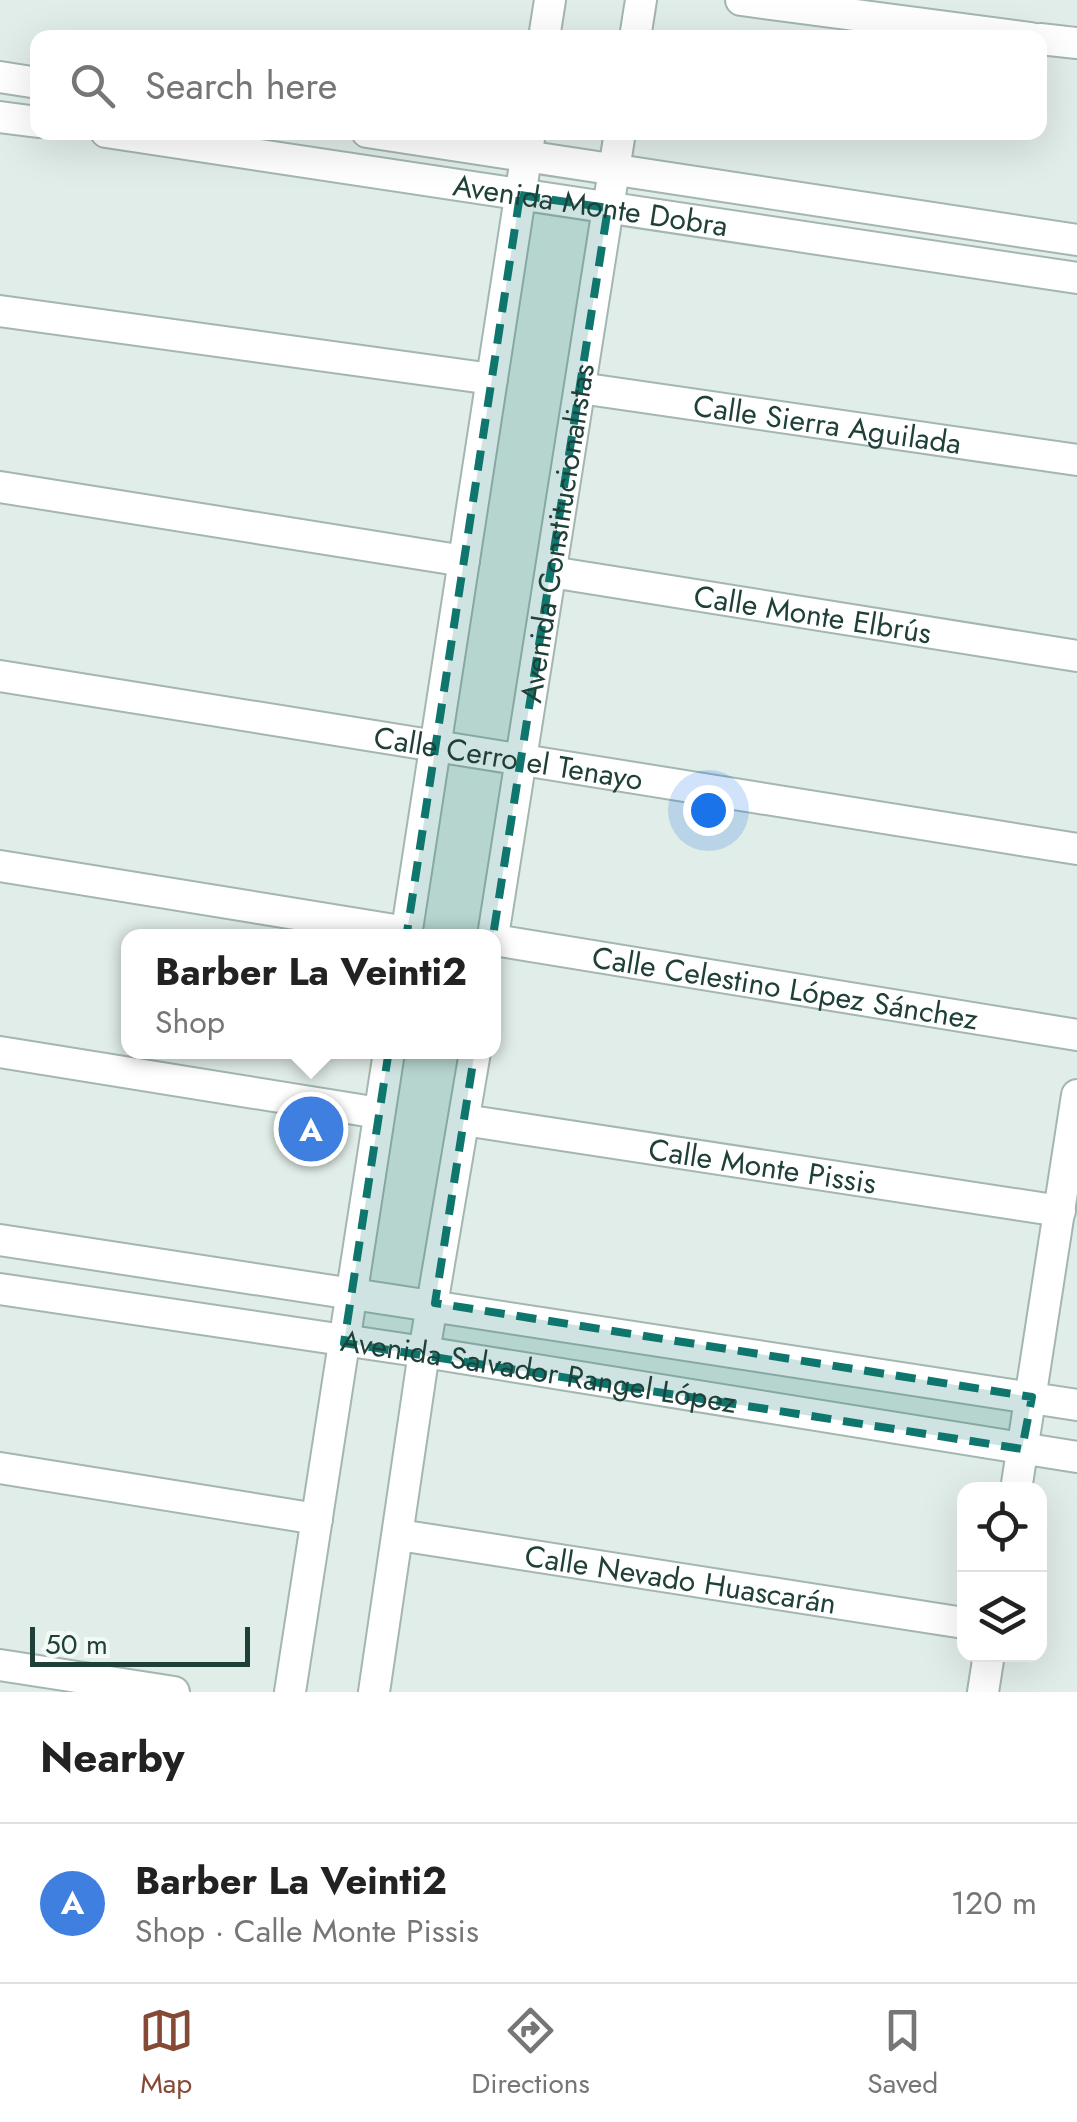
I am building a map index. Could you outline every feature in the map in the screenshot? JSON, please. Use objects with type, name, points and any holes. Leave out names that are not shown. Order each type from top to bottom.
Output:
[{"type":"street","points":[[545,30],[550,0]]},
{"type":"street","points":[[635,30],[640,0]]},
{"type":"street","points":[[741,0],[970,30]]},
{"type":"street","points":[[1047,39],[1077,44]]},
{"type":"street","points":[[0,77],[30,82]]},
{"type":"street","points":[[0,117],[30,121]]},
{"type":"street","name":"Avenida Monte Dobra","points":[[159,140],[1077,278]]},
{"type":"street","name":"Avenida Monte Dobra","points":[[474,140],[528,144],[614,170],[1077,240]]},
{"type":"street","name":"Avenida Constitucionalistas","points":[[494,929],[619,140]]},
{"type":"street","points":[[408,929],[528,144]]},
{"type":"street","points":[[0,311],[492,379]]},
{"type":"street","name":"Calle Sierra Aguilada","points":[[580,388],[1077,460]]},
{"type":"street","points":[[0,487],[464,561]]},
{"type":"street","name":"Calle Monte Elbrús","points":[[551,572],[1077,656]]},
{"type":"street","name":"Calle Cerro el Tenayo","points":[[0,676],[1077,849]]},
{"type":"street","points":[[0,866],[377,929]]},
{"type":"street","name":"Calle Celestino López Sánchez","points":[[501,939],[1077,1034]]},
{"type":"street","points":[[0,1052],[379,1113]]},
{"type":"street","points":[[290,1692],[387,1059]]},
{"type":"street","points":[[374,1692],[424,1352],[436,1303],[474,1059]]},
{"type":"street","points":[[1017,1482],[1077,1095]]},
{"type":"street","name":"Calle Monte Pissis","points":[[464,1120],[1060,1211]]},
{"type":"street","name":"Avenida Salvador Rangel López","points":[[0,1240],[436,1303],[1077,1404]]},
{"type":"street","name":"Avenida Salvador Rangel López","points":[[0,1290],[424,1352],[1077,1458]]},
{"type":"street","points":[[0,1468],[317,1519]]},
{"type":"street","name":"Calle Nevado Huascarán","points":[[399,1535],[957,1622]]},
{"type":"street","points":[[983,1692],[988,1662]]},
{"type":"street","points":[[0,1665],[174,1692]]},
{"type":"highlighted area","points":[[520,195],[608,208],[435,1303],[1032,1397],[1022,1449],[344,1343]]},
{"type":"place","name":"Barber La Veinti2","points":[[311,1129]]}]
